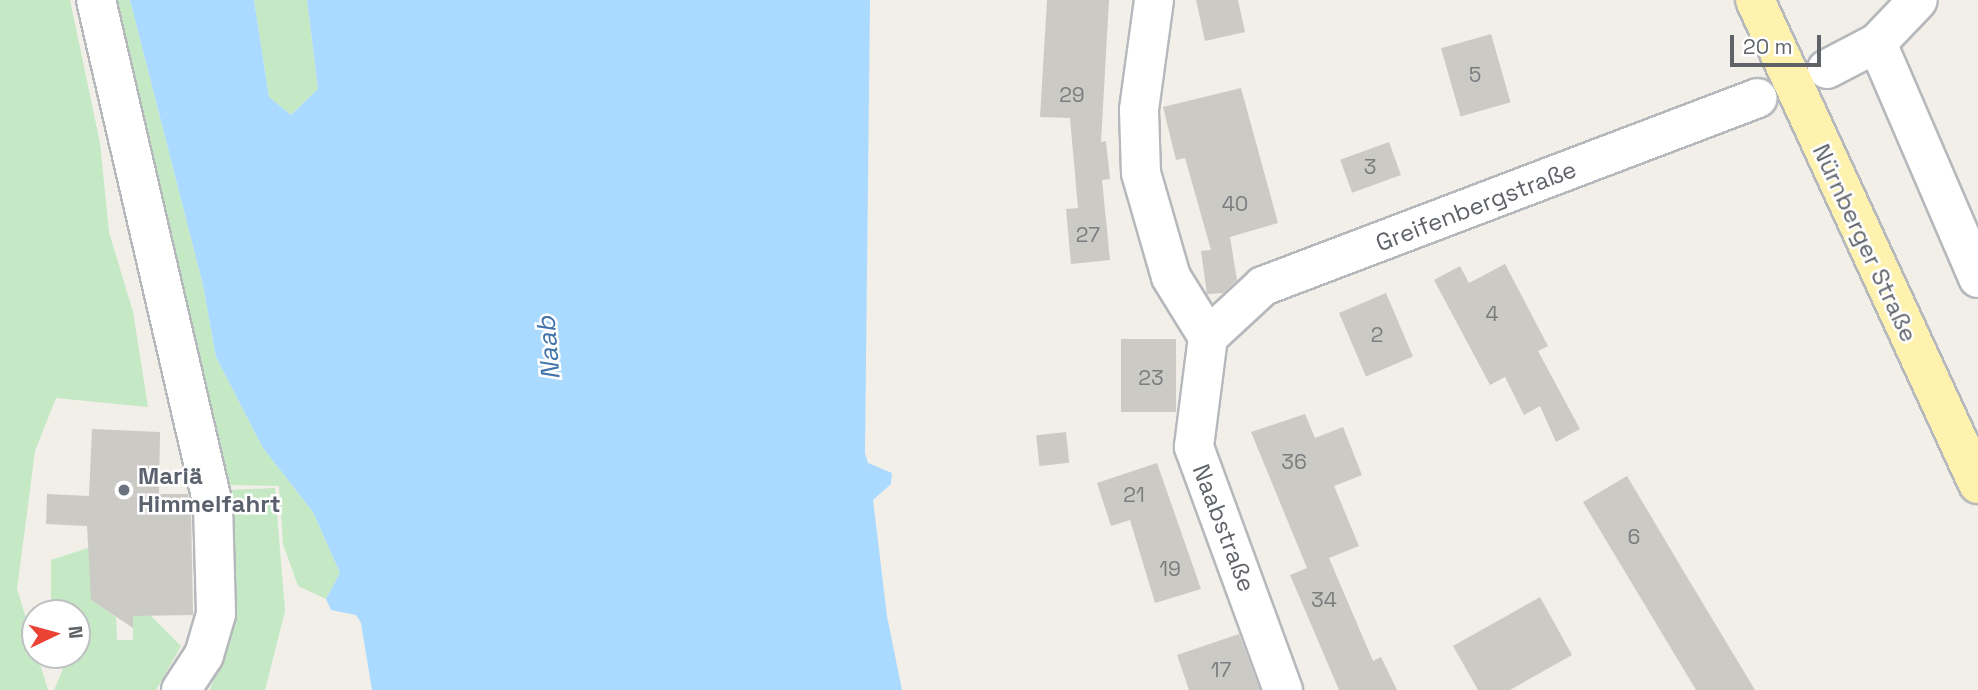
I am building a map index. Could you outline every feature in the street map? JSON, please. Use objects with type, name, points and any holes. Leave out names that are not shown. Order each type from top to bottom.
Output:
[{"type":"main road","name":"Nürnberger Straße","points":[[1755,0],[1978,484]]},
{"type":"street","points":[[96,0],[214,505],[216,614],[204,655],[181,690]]},
{"type":"street","points":[[1154,0],[1139,110],[1141,173],[1171,278],[1208,337]]},
{"type":"street","points":[[1828,69],[1877,43],[1919,0]]},
{"type":"street","points":[[1877,43],[1978,278]]},
{"type":"street","name":"Greifenbergstraße","points":[[1208,337],[1263,286],[1758,98]]},
{"type":"street","name":"Naabstraße","points":[[1208,337],[1194,447],[1283,690]]},
{"type":"green space","points":[[0,0],[70,0],[100,143],[109,232],[133,312],[148,407],[56,398],[35,451],[17,589],[21,602],[21,669],[42,669],[48,690],[0,690]]},
{"type":"green space","points":[[105,0],[130,0],[203,285],[216,357],[263,448],[313,512],[340,573],[326,599],[298,586],[283,544],[279,486],[229,485],[148,193]]},
{"type":"green space","points":[[254,0],[307,0],[318,89],[291,115],[269,97]]},
{"type":"green space","points":[[275,488],[285,611],[265,690],[210,690],[236,612],[228,490]]},
{"type":"green space","points":[[91,547],[91,599],[51,599],[51,560]]},
{"type":"green space","points":[[91,600],[116,617],[117,640],[133,640],[133,617],[145,610],[181,646],[156,690],[54,690],[63,669],[91,669]]},
{"type":"water","name":"Naab","points":[[130,0],[254,0],[269,97],[291,115],[318,89],[307,0],[870,0],[865,453],[868,463],[892,473],[891,484],[873,500],[887,616],[902,690],[372,690],[361,623],[356,615],[331,610],[326,599],[340,573],[313,512],[263,448],[216,357],[203,285]]},
{"type":"building","points":[[1047,0],[1109,0],[1101,142],[1106,141],[1110,179],[1102,180],[1110,260],[1071,264],[1066,209],[1078,208],[1070,118],[1040,117]]},
{"type":"building","points":[[1196,0],[1238,0],[1245,32],[1205,41]]},
{"type":"building","points":[[1491,34],[1511,102],[1461,117],[1441,48]]},
{"type":"building","points":[[1241,88],[1278,223],[1230,237],[1237,280],[1223,293],[1207,294],[1201,251],[1211,250],[1185,158],[1176,160],[1163,107]]},
{"type":"building","points":[[1389,142],[1401,175],[1352,193],[1340,160]]},
{"type":"building","points":[[1505,264],[1548,346],[1538,351],[1580,429],[1556,442],[1540,406],[1524,415],[1505,377],[1490,385],[1434,280],[1460,266],[1469,283]]},
{"type":"building","points":[[1386,293],[1413,357],[1366,376],[1339,313]]},
{"type":"building","points":[[1121,339],[1176,339],[1176,412],[1121,412]]},
{"type":"building","points":[[1305,414],[1315,438],[1343,427],[1362,475],[1334,486],[1359,546],[1329,558],[1373,661],[1381,657],[1397,690],[1339,690],[1290,575],[1307,568],[1251,432]]},
{"type":"building","name":"Mariä Himmelfahrt","points":[[92,429],[160,432],[159,494],[188,494],[191,508],[193,615],[133,616],[133,628],[91,600],[87,526],[46,524],[47,494],[89,496]]},
{"type":"building","points":[[1066,432],[1069,463],[1039,466],[1036,435]]},
{"type":"building","points":[[1157,463],[1201,589],[1155,603],[1130,520],[1111,526],[1097,483]]},
{"type":"building","points":[[1627,476],[1755,690],[1696,690],[1583,502]]},
{"type":"building","points":[[1540,597],[1572,655],[1510,690],[1478,690],[1453,646]]},
{"type":"building","points":[[1239,634],[1260,690],[1189,690],[1177,655]]},
{"type":"place","name":"Mariä Himmelfahrt","points":[[124,490]]}]
